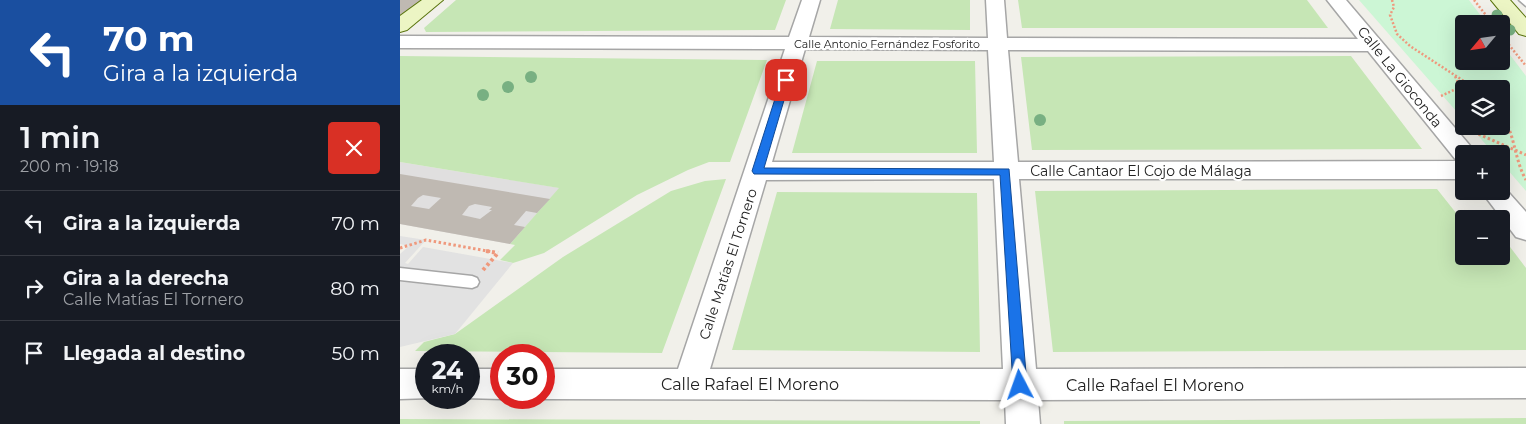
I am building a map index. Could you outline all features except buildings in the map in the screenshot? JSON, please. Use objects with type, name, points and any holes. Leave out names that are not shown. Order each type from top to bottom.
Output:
[{"type":"main road","points":[[400,26],[434,0]]},
{"type":"main road","points":[[1500,0],[1526,30]]},
{"type":"street","name":"Calle Matías El Tornero","points":[[689,384],[811,0]]},
{"type":"street","points":[[995,0],[1023,424]]},
{"type":"street","name":"Calle La Gioconda","points":[[1336,0],[1457,145]]},
{"type":"street","name":"Calle Antonio Fernández Fosforito","points":[[400,42],[1374,45]]},
{"type":"street","name":"Calle Cantaor El Cojo de Málaga","points":[[757,171],[1455,170]]},
{"type":"street","points":[[1501,200],[1526,230]]},
{"type":"street","name":"Calle Rafael El Moreno","points":[[555,384],[1526,383]]},
{"type":"street","points":[[400,384],[415,384]]},
{"type":"lane","points":[[1523,0],[1526,3]]},
{"type":"lane","points":[[400,274],[472,282]]},
{"type":"path","points":[[1392,0],[1394,7],[1390,15],[1397,34],[1410,46],[1462,80]]},
{"type":"path","points":[[1474,0],[1486,15]]},
{"type":"path","points":[[1510,46],[1526,66]]},
{"type":"path","points":[[1440,96],[1456,89],[1458,83],[1455,75]]},
{"type":"path","points":[[1510,132],[1518,168],[1526,180]]},
{"type":"path","points":[[1482,135],[1526,155]]},
{"type":"path","points":[[400,248],[426,240],[498,253],[472,282]]},
{"type":"shaded area","points":[[400,162],[560,188],[510,244],[400,224]]},
{"type":"shaded area","points":[[400,236],[426,240],[405,263],[408,264],[423,247],[513,263],[455,334],[400,347],[400,254],[409,246],[400,244]]},
{"type":"green space","points":[[456,0],[786,0],[775,30],[426,32],[424,28]]},
{"type":"green space","points":[[838,0],[970,0],[970,30],[830,29]]},
{"type":"green space","points":[[1018,0],[1307,0],[1328,28],[1022,28]]},
{"type":"green space","points":[[1359,0],[1469,0],[1480,15],[1455,15],[1455,70],[1510,70],[1510,55],[1526,76],[1526,191],[1510,172],[1510,145],[1486,145],[1478,135],[1510,135],[1510,80],[1455,80],[1455,110]]},
{"type":"green space","points":[[400,56],[767,60],[730,162],[709,162],[688,170],[637,195],[544,253],[513,263],[500,260],[515,245],[510,244],[559,188],[400,162]]},
{"type":"green space","points":[[1351,56],[1422,149],[1032,150],[1021,57]]},
{"type":"green space","points":[[817,61],[975,61],[977,153],[792,153]]},
{"type":"green space","points":[[726,179],[662,353],[555,352],[555,344],[490,344],[490,352],[480,352],[480,344],[422,344],[455,334],[563,257],[671,191],[705,181]]},
{"type":"green space","points":[[1437,189],[1455,212],[1455,265],[1510,265],[1510,247],[1526,268],[1526,350],[1053,352],[1035,191]]},
{"type":"green space","points":[[777,192],[977,193],[980,352],[732,350]]},
{"type":"green space","points":[[1526,418],[1526,424],[1064,424],[1064,421]]},
{"type":"green space","points":[[400,419],[980,421],[980,424],[400,424]]},
{"type":"route","points":[[786,80],[757,171],[1006,172],[1020,385]]}]
